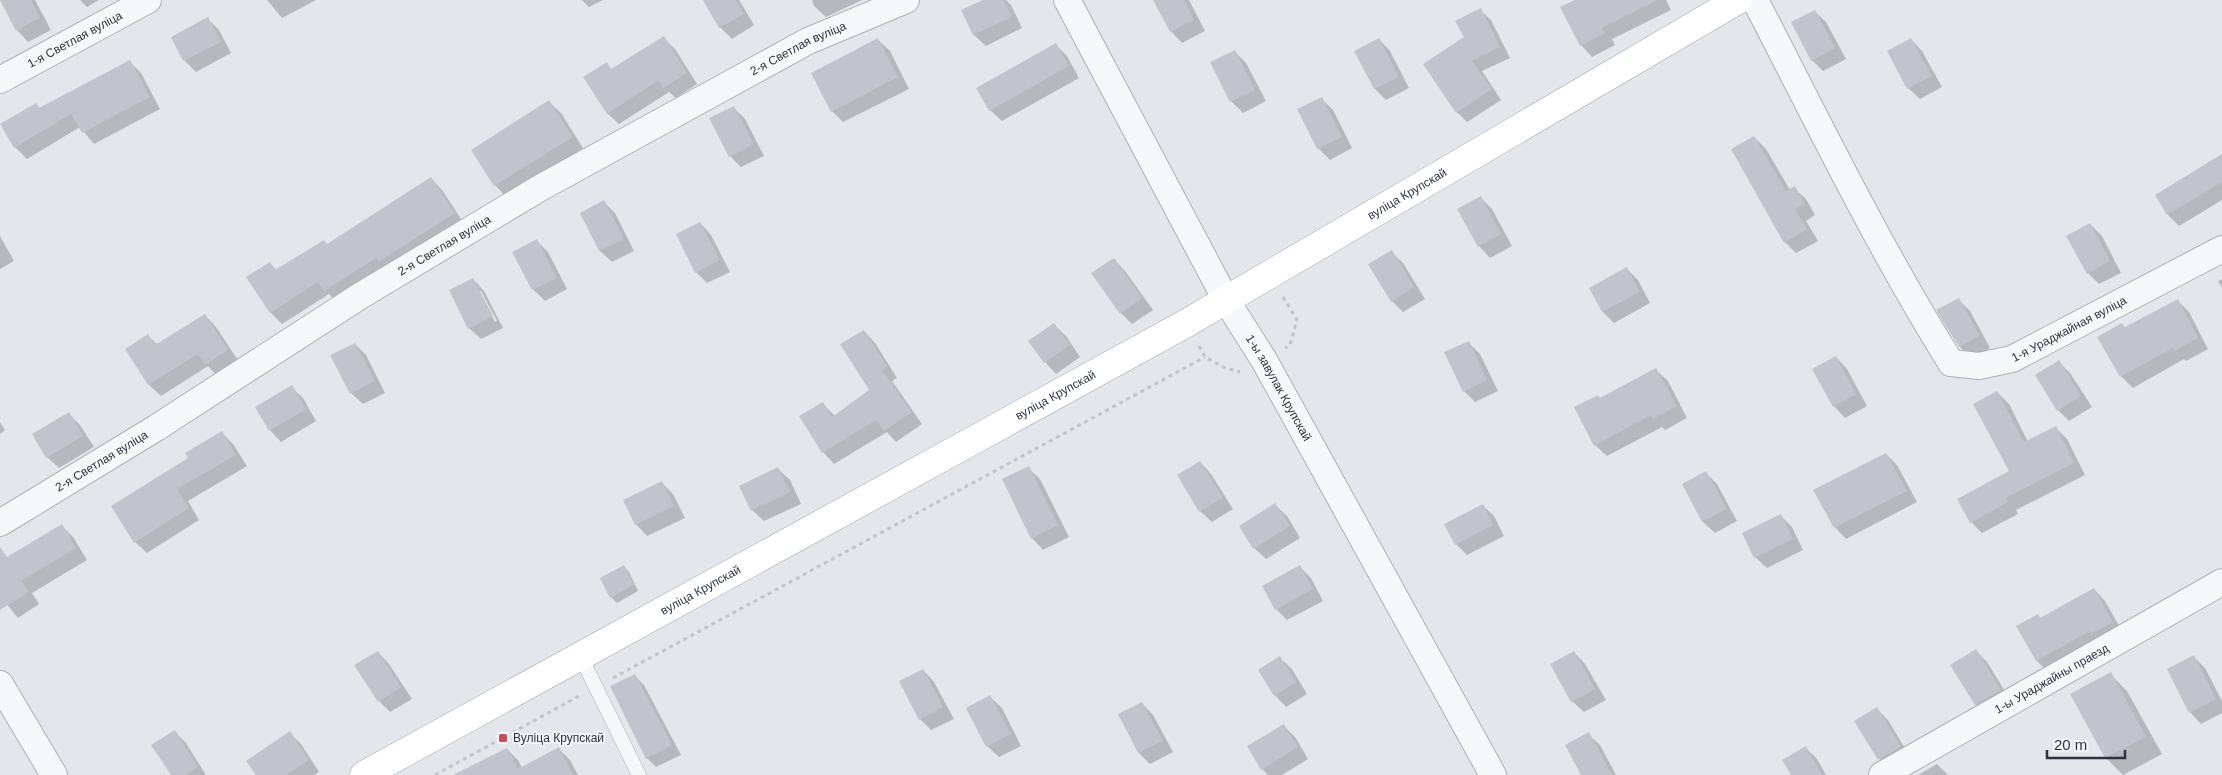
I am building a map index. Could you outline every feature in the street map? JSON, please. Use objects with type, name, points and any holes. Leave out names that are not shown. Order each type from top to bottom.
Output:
[{"type":"main road","name":"вуліца Крупскай","points":[[364,775],[1226,300],[1738,0]]},
{"type":"street","name":"1-я Светлая вуліца","points":[[0,80],[148,0]]},
{"type":"street","name":"2-я Светлая вуліца","points":[[0,523],[156,428],[360,296],[540,188],[808,41],[906,0]]},
{"type":"street","name":"1-ы завулак Крупскай","points":[[1067,0],[1226,300],[1264,360],[1493,775]]},
{"type":"street","name":"1-я Ураджайная вуліца","points":[[1755,0],[1858,201],[1926,323],[1952,363],[1980,366],[2012,358],[2222,249]]},
{"type":"street","name":"1-ы Ураджайны праезд","points":[[1882,775],[2222,582]]},
{"type":"street","points":[[0,684],[54,775]]},
{"type":"lane","points":[[580,656],[640,775]]},
{"type":"path","points":[[435,775],[1206,357]]},
{"type":"building","points":[[0,0],[31,0],[40,18],[16,31]]},
{"type":"building","points":[[703,0],[736,0],[744,14],[719,28]]},
{"type":"building","points":[[983,0],[1004,0],[1012,17],[973,35],[961,10]]},
{"type":"building","points":[[1153,0],[1184,0],[1194,20],[1170,32]]},
{"type":"building","points":[[1575,0],[1658,0],[1602,28],[1605,33],[1580,46],[1560,7]]},
{"type":"building","points":[[1481,8],[1500,47],[1472,61],[1492,89],[1456,113],[1423,64],[1464,37],[1455,21]]},
{"type":"building","points":[[1815,10],[1835,48],[1811,61],[1791,22]]},
{"type":"building","points":[[208,17],[221,42],[183,61],[171,37]]},
{"type":"building","points":[[664,36],[687,73],[663,88],[659,80],[607,114],[583,77],[607,62],[611,69]]},
{"type":"building","points":[[878,38],[898,77],[831,112],[811,73]]},
{"type":"building","points":[[1379,38],[1399,77],[1374,89],[1354,51]]},
{"type":"building","points":[[1911,38],[1932,76],[1907,89],[1887,51]]},
{"type":"building","points":[[1056,43],[1069,66],[989,111],[976,88]]},
{"type":"building","points":[[1235,50],[1255,90],[1230,102],[1210,62]]},
{"type":"building","points":[[130,60],[150,97],[82,133],[71,114],[14,148],[0,124],[36,103],[39,108]]},
{"type":"building","points":[[1322,97],[1342,137],[1317,149],[1297,109]]},
{"type":"building","points":[[549,100],[573,137],[494,186],[471,150]]},
{"type":"building","points":[[734,106],[754,144],[729,157],[709,118]]},
{"type":"building","points":[[1754,136],[1786,191],[1795,186],[1805,204],[1795,209],[1807,229],[1784,243],[1731,149]]},
{"type":"building","points":[[2222,154],[2222,182],[2167,215],[2155,195]]},
{"type":"building","points":[[431,177],[455,213],[378,262],[376,258],[324,291],[318,282],[270,313],[246,277],[270,262],[275,270],[324,240],[327,244]]},
{"type":"building","points":[[1481,196],[1501,234],[1478,247],[1457,209]]},
{"type":"building","points":[[604,200],[624,239],[599,251],[580,213]]},
{"type":"building","points":[[700,222],[720,260],[695,273],[676,234]]},
{"type":"building","points":[[2090,223],[2110,261],[2087,274],[2066,236]]},
{"type":"building","points":[[537,239],[557,278],[532,290],[512,252]]},
{"type":"building","points":[[1392,250],[1414,287],[1391,302],[1368,264]]},
{"type":"building","points":[[1114,258],[1142,298],[1120,314],[1091,273]]},
{"type":"building","points":[[1627,267],[1640,292],[1602,312],[1589,288]]},
{"type":"building","points":[[473,278],[493,316],[468,329],[449,290]]},
{"type":"building","points":[[1959,298],[1980,336],[1959,347],[1936,310]]},
{"type":"building","points":[[2178,299],[2198,338],[2174,351],[2173,348],[2120,377],[2097,337],[2122,323],[2125,327]]},
{"type":"building","points":[[205,314],[228,350],[205,365],[198,354],[148,385],[125,349],[148,334],[155,345]]},
{"type":"building","points":[[1054,323],[1070,345],[1044,363],[1028,341]]},
{"type":"building","points":[[864,330],[887,366],[882,370],[912,412],[884,431],[876,420],[822,453],[799,416],[823,402],[832,417],[869,390],[840,344]]},
{"type":"building","points":[[1469,341],[1487,380],[1463,392],[1444,352]]},
{"type":"building","points":[[355,343],[375,381],[350,394],[330,355]]},
{"type":"building","points":[[1836,356],[1856,394],[1833,407],[1812,369]]},
{"type":"building","points":[[2059,360],[2081,396],[2057,411],[2035,375]]},
{"type":"building","points":[[1656,368],[1677,406],[1653,419],[1651,415],[1594,446],[1574,407],[1598,395],[1600,398]]},
{"type":"building","points":[[292,385],[306,409],[269,431],[255,407]]},
{"type":"building","points":[[1997,391],[2024,442],[2056,426],[2074,463],[2006,498],[2008,502],[1970,523],[1957,499],[2009,471],[1973,404]]},
{"type":"building","points":[[69,412],[83,436],[46,458],[32,434]]},
{"type":"building","points":[[222,431],[236,455],[177,489],[189,508],[134,543],[111,506],[188,458],[185,453]]},
{"type":"building","points":[[1886,453],[1907,491],[1834,528],[1813,490]]},
{"type":"building","points":[[1200,461],[1223,498],[1199,512],[1177,475]]},
{"type":"building","points":[[1029,466],[1058,525],[1031,539],[1002,479]]},
{"type":"building","points":[[778,467],[790,492],[751,511],[739,486]]},
{"type":"building","points":[[1706,471],[1727,509],[1702,522],[1682,484]]},
{"type":"building","points":[[662,481],[674,506],[635,525],[623,500]]},
{"type":"building","points":[[1275,503],[1290,526],[1253,549],[1239,526]]},
{"type":"building","points":[[1483,504],[1493,525],[1455,545],[1444,524]]},
{"type":"building","points":[[1781,514],[1793,539],[1754,558],[1742,533]]},
{"type":"building","points":[[62,524],[76,548],[21,581],[29,592],[0,610],[0,547],[7,557]]},
{"type":"building","points":[[624,565],[634,585],[610,598],[600,578]]},
{"type":"building","points":[[1300,565],[1313,589],[1275,610],[1262,586]]},
{"type":"building","points":[[2094,588],[2113,622],[2092,633],[2090,631],[2036,661],[2016,626],[2038,614],[2040,618]]},
{"type":"building","points":[[1976,649],[2001,690],[1975,705],[1950,665]]},
{"type":"building","points":[[378,651],[401,687],[378,702],[354,665]]},
{"type":"building","points":[[1574,651],[1595,689],[1571,702],[1550,664]]},
{"type":"building","points":[[2194,655],[2216,699],[2189,713],[2167,669]]},
{"type":"building","points":[[1280,656],[1296,682],[1274,696],[1258,670]]},
{"type":"building","points":[[923,669],[943,707],[919,720],[899,681]]},
{"type":"building","points":[[2111,672],[2146,737],[2105,758],[2070,694]]},
{"type":"building","points":[[635,674],[672,745],[646,759],[610,686]]},
{"type":"building","points":[[990,695],[1011,734],[986,747],[966,708]]},
{"type":"building","points":[[1142,702],[1163,741],[1138,753],[1118,714]]},
{"type":"building","points":[[1877,707],[1901,747],[1878,760],[1854,721]]},
{"type":"building","points":[[1284,724],[1298,747],[1261,770],[1247,746]]},
{"type":"building","points":[[175,730],[198,767],[185,775],[171,775],[151,745]]},
{"type":"building","points":[[290,731],[309,760],[286,775],[256,775],[246,761]]},
{"type":"building","points":[[1589,732],[1612,775],[1581,775],[1565,745]]},
{"type":"building","points":[[1806,746],[1822,775],[1791,775],[1782,760]]},
{"type":"building","points":[[559,747],[573,775],[453,775],[507,748],[518,769]]},
{"type":"place","name":"Вуліца Крупскай","points":[[503,738]]}]
